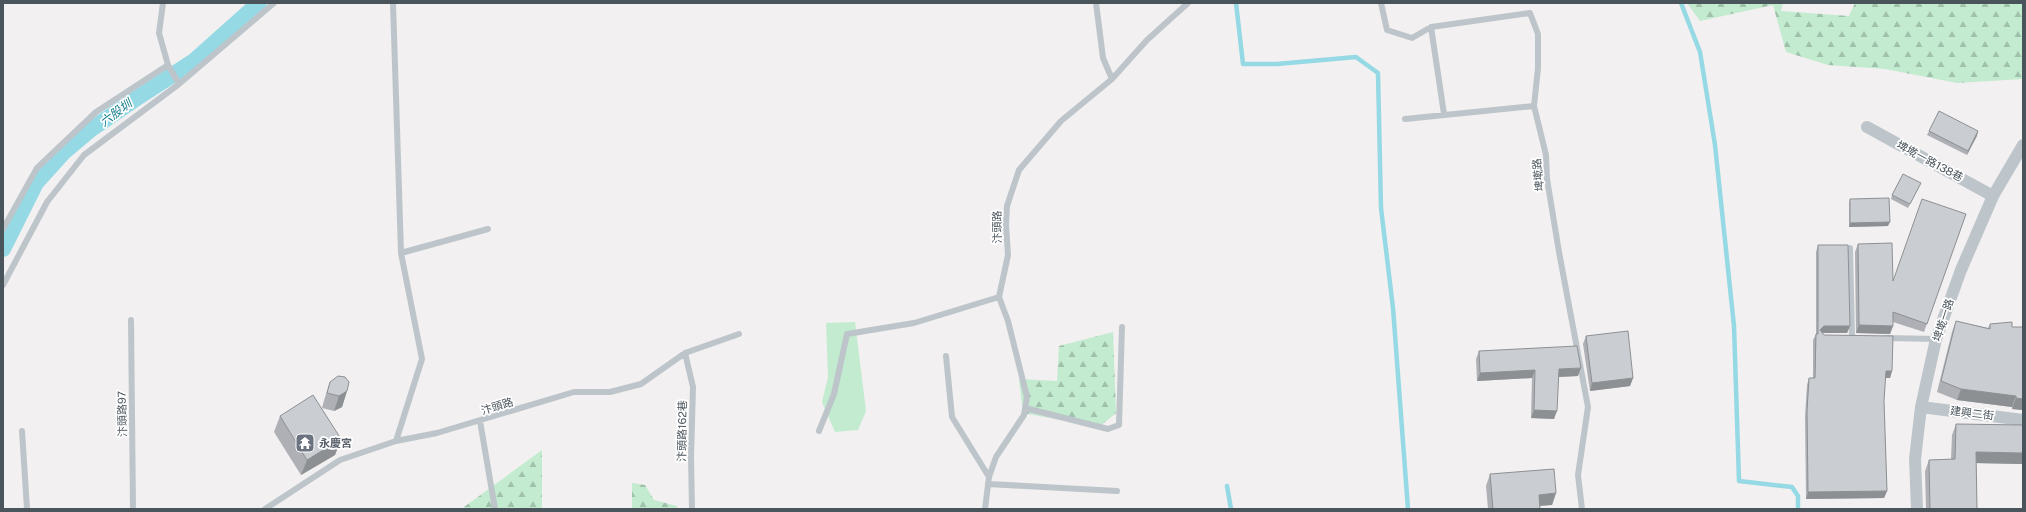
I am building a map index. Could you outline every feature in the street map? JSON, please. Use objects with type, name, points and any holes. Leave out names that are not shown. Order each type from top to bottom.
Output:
[{"type":"street","name":"埤墘一路138巷","points":[[1867,127],[1993,196]]},
{"type":"street","name":"埤墘一路","points":[[1917,509],[1915,459],[1921,407],[1936,339],[1961,270],[1993,196],[2023,146]]},
{"type":"street","name":"建興二街","points":[[1921,407],[2023,420]]},
{"type":"lane","points":[[163,3],[159,33],[169,65],[179,83]]},
{"type":"lane","points":[[3,285],[47,202],[84,155],[179,83],[274,3]]},
{"type":"lane","points":[[393,3],[401,254],[422,359],[396,441]]},
{"type":"lane","points":[[1096,3],[1103,58],[1112,79]]},
{"type":"lane","name":"汴頭路","points":[[999,297],[1008,254],[1006,225],[1007,206],[1019,170],[1061,121],[1112,79],[1147,40],[1188,3]]},
{"type":"lane","name":"埤墘路","points":[[1381,3],[1387,30],[1412,38],[1431,28],[1530,13],[1538,34],[1538,68],[1534,106],[1546,155],[1547,179],[1559,252],[1588,407],[1578,475],[1582,509]]},
{"type":"lane","points":[[1431,28],[1444,114]]},
{"type":"lane","points":[[3,229],[37,168],[96,112],[169,65]]},
{"type":"lane","points":[[1405,119],[1534,106]]},
{"type":"lane","points":[[401,254],[488,229]]},
{"type":"lane","points":[[1850,248],[1852,338]]},
{"type":"lane","points":[[819,431],[834,394],[847,334],[914,323],[999,297],[1014,341],[1027,397],[1024,415],[1015,431],[996,457],[988,480],[985,509]]},
{"type":"lane","name":"汴頭路97","points":[[131,320],[133,509]]},
{"type":"lane","points":[[1025,408],[1108,429],[1120,425],[1122,327]]},
{"type":"lane","name":"汴頭路","points":[[265,509],[340,460],[396,441],[437,434],[574,392],[610,392],[641,384],[685,353],[739,334]]},
{"type":"lane","points":[[1844,338],[1860,338]]},
{"type":"lane","points":[[1875,338],[1936,339]]},
{"type":"lane","name":"汴頭路162巷","points":[[685,353],[693,387],[691,457],[692,509]]},
{"type":"lane","points":[[946,356],[952,417],[988,480]]},
{"type":"lane","points":[[480,421],[495,509]]},
{"type":"lane","points":[[22,431],[27,509]]},
{"type":"lane","points":[[988,480],[1117,491]]},
{"type":"green space","points":[[1687,3],[1783,3],[1781,11],[1849,16],[1855,3],[2023,3],[2023,79],[1957,83],[1885,69],[1828,65],[1786,52],[1773,5],[1700,21]]},
{"type":"green space","points":[[855,322],[866,411],[858,430],[835,432],[822,402],[828,377],[826,323]]},
{"type":"green space","points":[[1113,332],[1116,413],[1099,427],[1023,413],[1019,379],[1057,381],[1059,346]]},
{"type":"green space","points":[[542,450],[542,509],[464,509],[464,507]]},
{"type":"green space","points":[[632,483],[645,485],[654,500],[677,506],[677,509],[632,509]]},
{"type":"building","points":[[1939,111],[1978,131],[1968,151],[1929,131]]},
{"type":"building","points":[[1903,174],[1921,183],[1910,204],[1892,195]]},
{"type":"building","points":[[1889,198],[1890,222],[1850,223],[1850,199]]},
{"type":"building","points":[[1922,199],[1966,214],[1927,324],[1893,312],[1893,326],[1859,325],[1858,244],[1892,243],[1893,281]]},
{"type":"building","points":[[1818,245],[1848,245],[1850,326],[1824,326],[1820,330],[1824,335],[1893,336],[1892,371],[1886,371],[1884,401],[1887,491],[1808,492],[1807,411],[1809,378],[1815,378],[1816,334],[1818,334]]},
{"type":"building","points":[[1956,321],[1990,329],[1990,324],[2012,322],[2012,327],[2023,327],[2023,399],[2016,398],[2016,396],[1961,389],[1941,381]]},
{"type":"building","points":[[1628,331],[1633,378],[1592,383],[1586,336]]},
{"type":"building","points":[[1577,346],[1581,368],[1559,369],[1557,411],[1534,410],[1535,370],[1480,373],[1479,351]]},
{"type":"building","points":[[338,376],[345,377],[349,382],[347,391],[339,396],[327,393],[330,382]]},
{"type":"building","points":[[313,395],[341,439],[307,460],[280,416]]},
{"type":"building","points":[[1956,424],[2023,425],[2023,453],[1976,452],[1977,509],[1930,509],[1929,460],[1955,459]]},
{"type":"building","points":[[1554,469],[1556,493],[1539,495],[1540,509],[1493,509],[1490,474]]},
{"type":"waterway","name":"六股圳","points":[[3,249],[36,183],[65,151],[90,130],[194,61],[259,3]]},
{"type":"waterway","points":[[1236,3],[1243,64],[1277,64],[1356,57],[1378,73],[1381,208],[1393,308],[1408,509]]},
{"type":"waterway","points":[[1681,3],[1700,52],[1715,145],[1734,326],[1739,481],[1792,487],[1798,496],[1798,509]]},
{"type":"waterway","points":[[1227,486],[1231,509]]},
{"type":"place","name":"永慶宮","points":[[305,443]]}]
